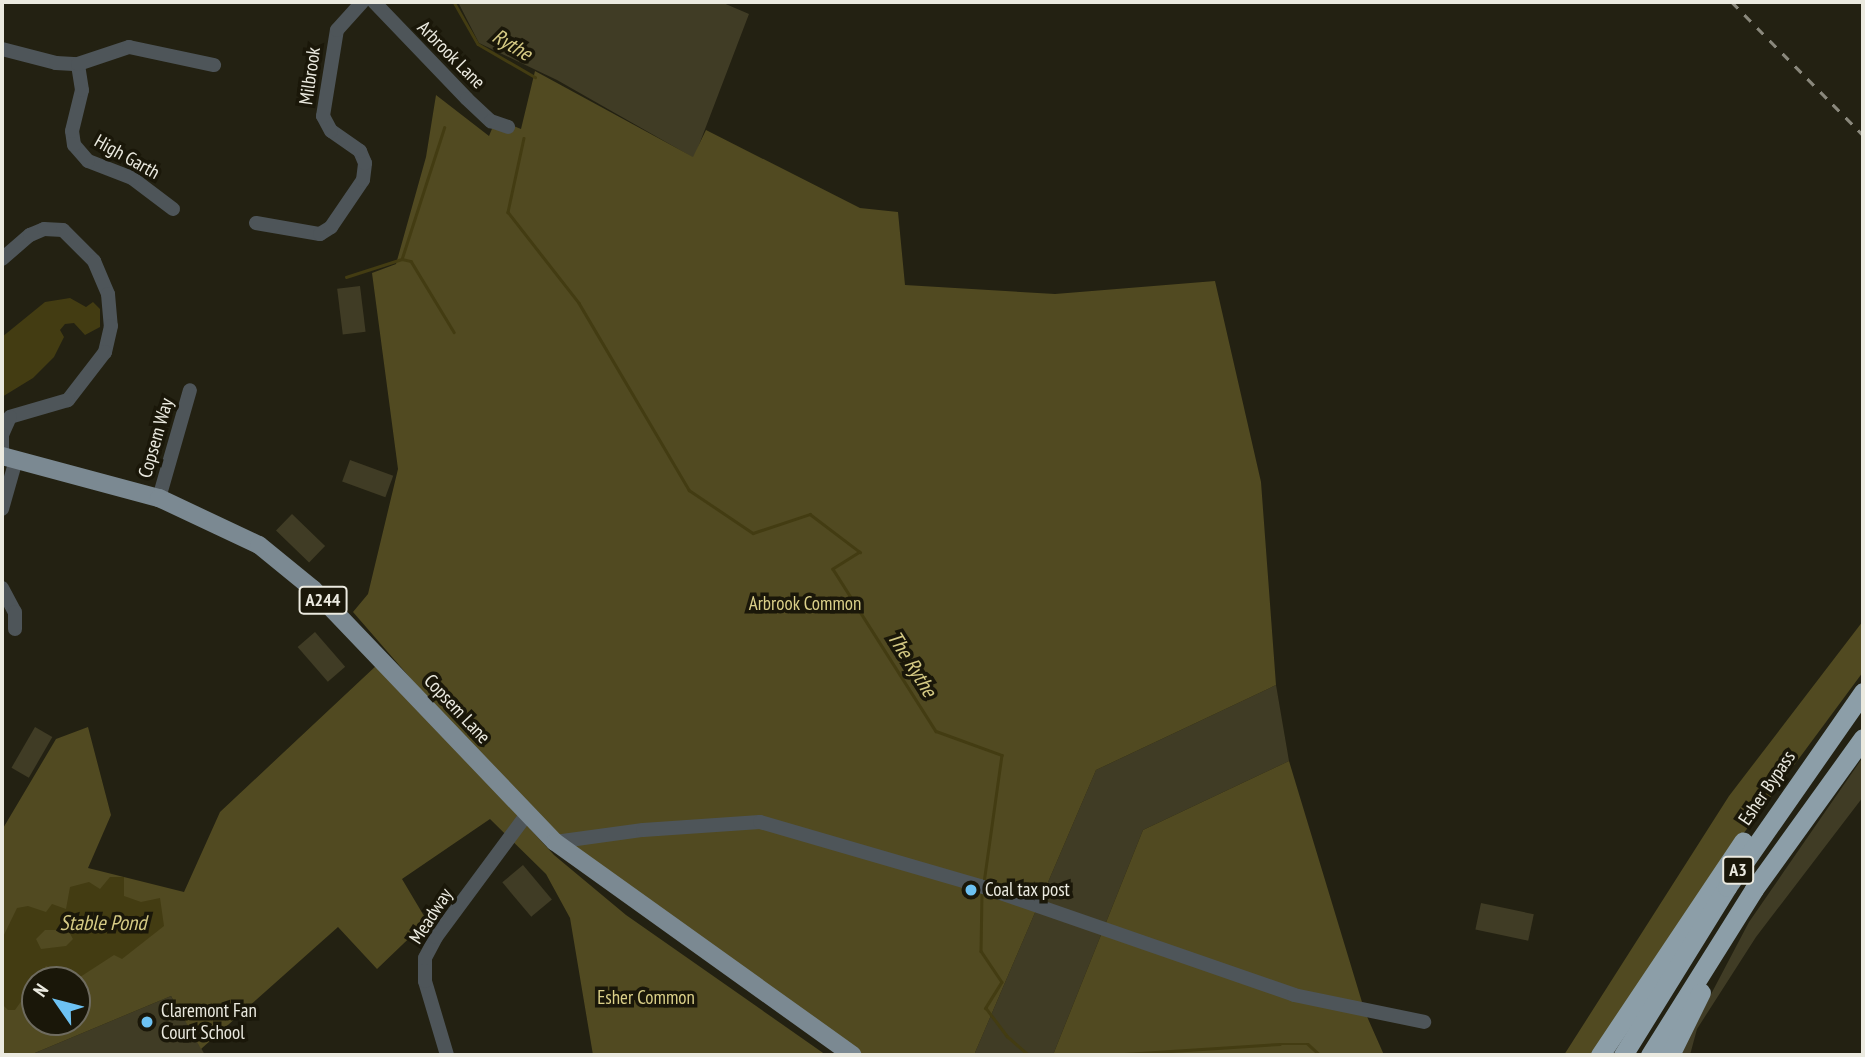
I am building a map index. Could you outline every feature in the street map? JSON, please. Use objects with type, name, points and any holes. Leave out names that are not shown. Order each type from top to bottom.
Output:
[{"type":"highway","name":"Esher Bypass","points":[[1623,1055],[1727,887],[1863,692]]},
{"type":"highway","name":"A3","points":[[1650,1055],[1705,964],[1807,814],[1863,738]]},
{"type":"highway","points":[[1600,1055],[1762,813],[1818,754]]},
{"type":"highway","points":[[1670,1055],[1709,976],[1807,814]]},
{"type":"main road","name":"Copsem Lane","points":[[7,457],[159,498],[259,545],[309,585],[555,842],[853,1055]]},
{"type":"street","name":"Milbrook","points":[[256,223],[326,231],[363,180],[365,163],[360,151],[331,131],[323,116],[337,30],[362,2]]},
{"type":"street","name":"Arbrook Lane","points":[[374,2],[467,99],[491,121],[508,127]]},
{"type":"street","points":[[2,49],[56,63],[78,64],[129,47],[214,65]]},
{"type":"street","name":"High Garth","points":[[78,64],[82,90],[72,131],[74,145],[88,161],[132,178],[173,209]]},
{"type":"street","points":[[271,226],[274,209]]},
{"type":"street","points":[[2,259],[30,235],[44,229],[63,230],[94,261],[108,294],[111,326],[105,352],[68,400],[10,417],[2,435],[7,457],[2,509]]},
{"type":"street","name":"Copsem Way","points":[[159,498],[190,390]]},
{"type":"street","points":[[2,589],[15,612],[15,629]]},
{"type":"street","name":"Meadway","points":[[447,1055],[425,981],[425,958],[436,937],[527,814]]},
{"type":"street","points":[[555,842],[643,830],[760,822],[985,887],[1294,995],[1424,1022]]},
{"type":"shaded area","points":[[458,2],[721,2],[749,14],[694,158],[557,80],[479,43]]},
{"type":"shaded area","points":[[360,286],[366,332],[343,334],[337,289]]},
{"type":"shaded area","points":[[350,460],[393,476],[385,497],[342,482]]},
{"type":"shaded area","points":[[292,514],[325,546],[309,562],[276,531]]},
{"type":"shaded area","points":[[315,632],[345,667],[328,682],[298,647]]},
{"type":"shaded area","points":[[1276,685],[1289,761],[1143,830],[1053,1055],[974,1055],[1096,770]]},
{"type":"shaded area","points":[[35,727],[52,737],[29,778],[12,768]]},
{"type":"shaded area","points":[[1863,757],[1863,797],[1756,937],[1697,1029],[1690,1055],[1679,1055],[1749,922]]},
{"type":"shaded area","points":[[523,865],[552,899],[531,917],[502,882]]},
{"type":"shaded area","points":[[1481,903],[1534,914],[1528,941],[1475,929]]},
{"type":"shaded area","name":"Claremont Fan Court School","points":[[171,996],[205,1055],[30,1055],[75,1036],[91,1036],[91,1029]]},
{"type":"green space","name":"Arbrook Common","points":[[535,71],[693,157],[706,130],[860,208],[898,212],[905,285],[1055,294],[1215,281],[1261,482],[1276,685],[1096,770],[974,1055],[859,1055],[591,863],[504,786],[353,612],[368,594],[398,469],[372,273],[396,264],[426,157],[436,95],[489,136],[496,119],[521,129]]},
{"type":"green space","points":[[1863,621],[1863,672],[1698,895],[1595,1055],[1564,1055],[1729,796]]},
{"type":"green space","name":"Esher Common","points":[[378,664],[554,855],[626,915],[826,1055],[593,1055],[570,918],[546,874],[490,819],[402,879],[427,921],[377,969],[338,927],[201,1049],[171,996],[91,1029],[91,966],[21,966],[21,1036],[75,1036],[30,1055],[2,1055],[2,830],[56,739],[88,727],[111,815],[88,868],[184,892],[220,812]]},
{"type":"green space","points":[[1289,761],[1365,1012],[1384,1055],[1053,1055],[1143,830]]},
{"type":"water","points":[[70,298],[86,307],[93,302],[100,309],[100,327],[85,335],[74,323],[65,324],[60,330],[64,337],[54,357],[33,378],[2,397],[2,337],[45,302]]},
{"type":"water","name":"Stable Pond","points":[[110,877],[124,877],[124,896],[141,902],[160,898],[164,926],[122,959],[114,955],[91,970],[91,966],[21,966],[21,1001],[15,1010],[8,1010],[2,1004],[2,939],[17,908],[28,906],[46,912],[52,904],[66,909],[70,887],[89,882],[100,889]],"holes":[[[45,930],[68,930],[73,939],[66,946],[41,949],[36,939]]]},
{"type":"waterway","name":"Rythe","points":[[454,2],[478,44],[535,77]]},
{"type":"waterway","points":[[402,258],[444,128]]},
{"type":"waterway","name":"The Rythe","points":[[524,138],[508,212],[579,303],[689,490],[753,533],[810,514],[860,552],[833,569],[936,731],[1002,755],[984,883]]},
{"type":"waterway","points":[[346,277],[402,259],[411,261],[454,332]]},
{"type":"waterway","name":"The Rythe","points":[[982,894],[981,951],[1002,982],[986,1008],[1007,1036],[1029,1055]]},
{"type":"waterway","name":"The Rythe","points":[[1109,1055],[1280,1044],[1308,1044],[1320,1055]]},
{"type":"railway","points":[[1732,2],[1863,135]]},
{"type":"place","name":"Coal tax post","points":[[971,890]]},
{"type":"place","name":"Claremont Fan Court School","points":[[147,1022]]}]
